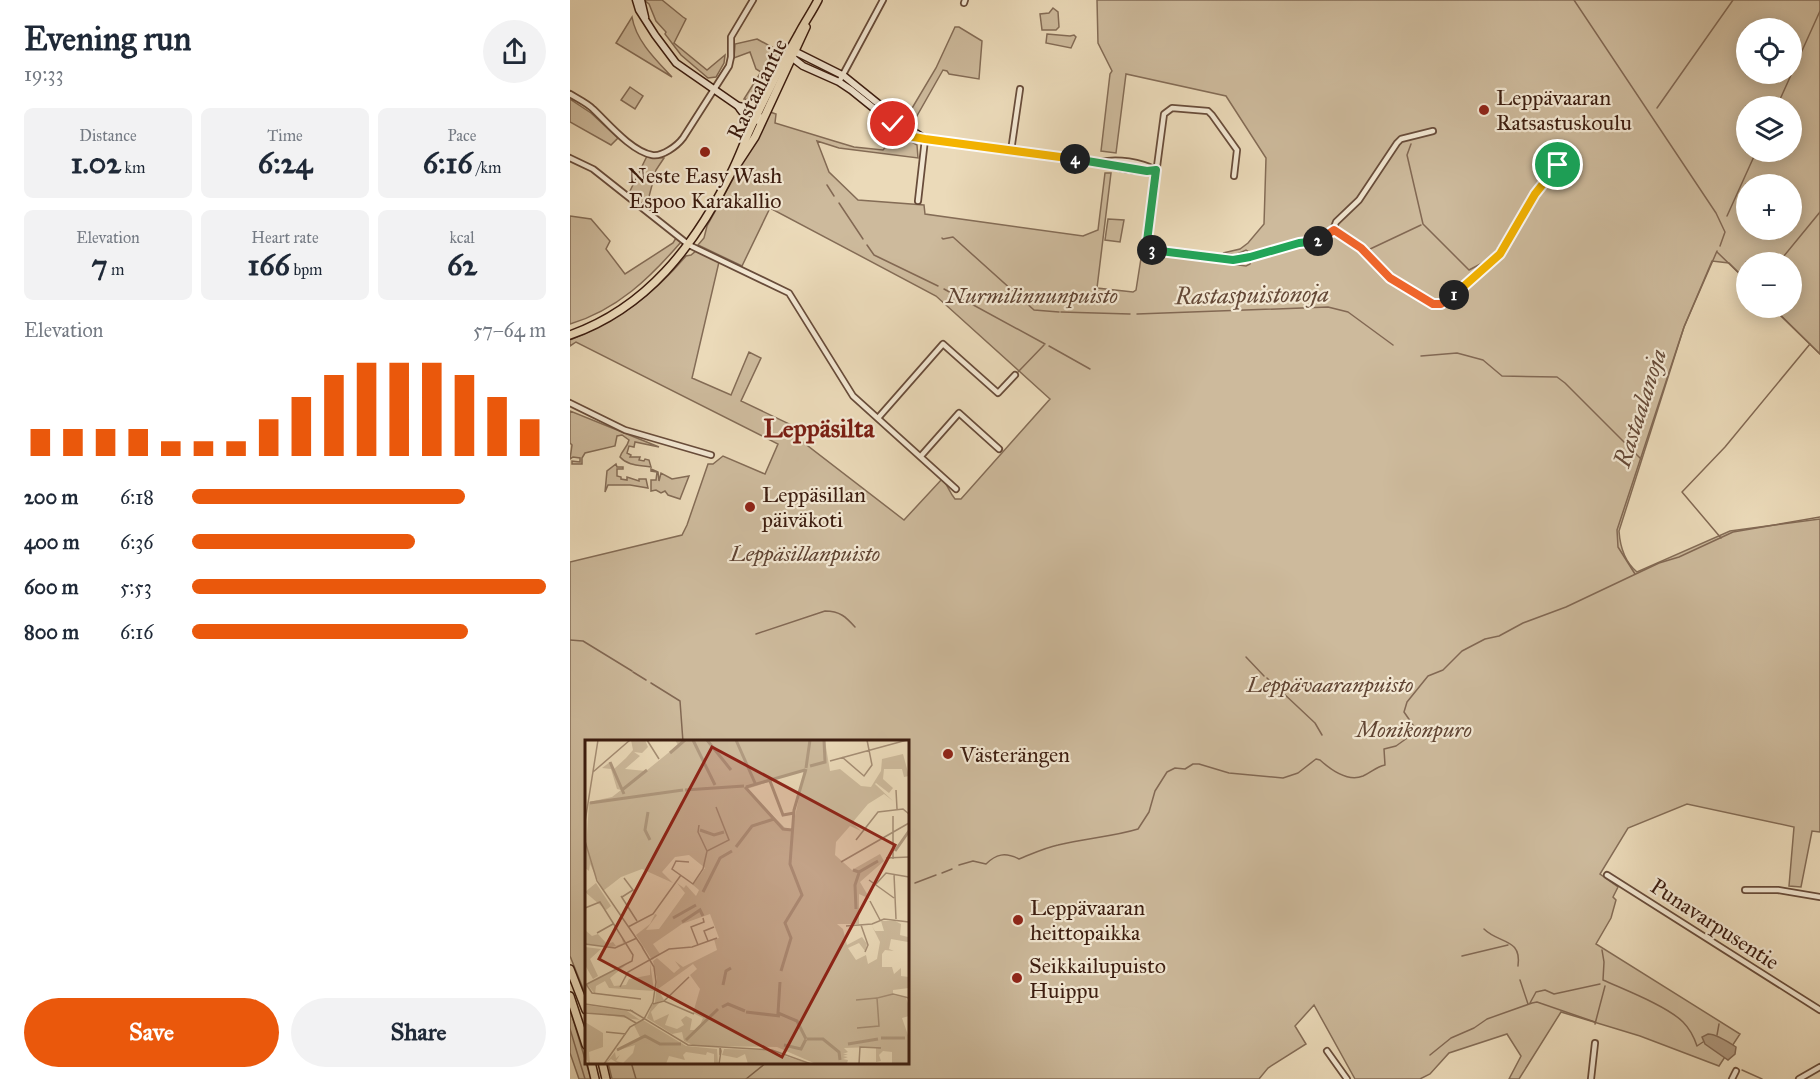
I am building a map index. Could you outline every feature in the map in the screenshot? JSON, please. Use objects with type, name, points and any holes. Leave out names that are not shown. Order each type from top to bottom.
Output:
[{"type":"main road","name":"Rastaalantie","points":[[732,172],[747,153],[818,0]]},
{"type":"main road","name":"Rastaalantie","points":[[570,335],[605,320],[645,293],[670,268],[689,244],[732,172],[756,118],[792,55]]},
{"type":"main road","points":[[570,969],[585,1007]]},
{"type":"main road","points":[[570,996],[585,1042]]},
{"type":"main road","points":[[591,1064],[595,1079]]},
{"type":"main road","points":[[602,1064],[606,1079]]},
{"type":"street","points":[[636,0],[639,10],[670,57],[686,71],[738,106],[745,107],[762,121]]},
{"type":"street","points":[[641,0],[645,17]]},
{"type":"street","points":[[570,94],[594,110],[622,138],[654,156],[679,143],[714,90],[729,66],[731,37],[753,0]]},
{"type":"street","points":[[839,82],[883,0]]},
{"type":"street","points":[[792,55],[844,76],[925,139]]},
{"type":"street","points":[[792,55],[802,66],[839,82],[908,136],[1101,162],[1110,160],[1148,165],[1156,170]]},
{"type":"street","points":[[1011,151],[1020,89]]},
{"type":"street","points":[[1234,176],[1237,150],[1208,111],[1172,108],[1164,114],[1146,249],[1233,260],[1299,243],[1320,241],[1334,230],[1336,222],[1359,200],[1401,139],[1432,130]]},
{"type":"street","points":[[918,201],[925,139]]},
{"type":"street","points":[[570,158],[594,169],[689,244],[789,293],[851,394],[956,489]]},
{"type":"street","points":[[1334,230],[1361,248],[1400,284],[1433,304],[1441,304],[1449,300],[1493,261],[1535,194],[1558,165]]},
{"type":"street","points":[[878,418],[943,344],[998,393],[1015,375]]},
{"type":"street","points":[[570,403],[625,430],[711,455]]},
{"type":"street","points":[[921,456],[959,413],[999,449]]},
{"type":"street","name":"Punavarpusentie","points":[[1606,875],[1820,1010]]},
{"type":"street","name":"Punavarpusentie","points":[[1619,892],[1624,885]]},
{"type":"street","points":[[1745,890],[1778,890],[1820,897]]},
{"type":"street","points":[[1591,1079],[1595,1043]]},
{"type":"street","points":[[1327,1051],[1347,1079]]},
{"type":"street","points":[[1799,1079],[1820,1067]]},
{"type":"street","points":[[1732,1079],[1736,1071]]},
{"type":"green space","points":[[644,0],[662,0],[686,19],[674,43],[707,70],[725,55],[724,63],[716,77],[708,78],[681,55],[656,21],[649,4]]},
{"type":"green space","name":"Leppävaaranpuisto","points":[[1097,0],[1820,0],[1820,354],[1783,318],[1802,318],[1802,252],[1736,252],[1736,270],[1729,263],[1712,261],[1684,327],[1619,531],[1624,553],[1637,572],[1730,531],[1820,519],[1820,832],[1812,831],[1801,887],[1789,886],[1794,827],[1687,804],[1628,828],[1600,874],[1618,887],[1613,897],[1616,900],[1611,918],[1596,944],[1740,1034],[1719,1066],[1640,1036],[1561,1012],[1519,1079],[1509,1079],[1521,1056],[1507,1034],[1449,1053],[1430,1074],[1420,1079],[1355,1079],[1314,1005],[1295,1026],[1306,1044],[1268,1068],[1259,1079],[612,1079],[608,1064],[909,1064],[909,740],[585,740],[585,994],[570,956],[570,562],[682,535],[708,464],[713,464],[723,456],[765,474],[778,444],[576,342],[570,346],[570,340],[604,324],[634,306],[686,256],[696,251],[719,262],[692,378],[731,395],[749,352],[761,358],[741,401],[804,431],[799,439],[904,520],[942,479],[955,499],[961,499],[1050,399],[936,296],[770,208],[742,266],[698,245],[704,238],[707,226],[770,112],[776,114],[775,123],[854,147],[883,150],[897,133],[917,145],[918,158],[839,148],[817,141],[829,172],[858,200],[924,205],[925,214],[1083,236],[1098,230],[1105,173],[1111,173],[1097,288],[1133,292],[1136,290],[1142,252],[1246,266],[1250,264],[1251,258],[1246,250],[1235,255],[1223,253],[1240,249],[1264,224],[1266,158],[1226,96],[1126,74],[1116,153],[1101,151],[1112,71],[1098,43]]},
{"type":"green space","points":[[1053,8],[1058,12],[1059,27],[1056,30],[1042,30],[1040,14],[1049,13]]},
{"type":"green space","points":[[632,17],[642,42],[672,77],[616,43]]},
{"type":"green space","points":[[955,27],[959,27],[982,41],[979,79],[949,74],[943,70],[914,121],[908,115],[936,68]]},
{"type":"green space","points":[[1047,34],[1076,37],[1071,48],[1046,43]]},
{"type":"green space","points":[[757,39],[781,52],[755,101],[744,99],[761,72],[756,69],[750,52],[734,58],[735,44]]},
{"type":"green space","points":[[630,87],[643,96],[635,109],[621,100]]},
{"type":"green space","points":[[570,99],[591,113],[618,138],[611,145],[570,122]]},
{"type":"green space","points":[[647,156],[664,158],[656,170],[646,208],[629,193]]},
{"type":"green space","points":[[570,216],[591,219],[610,241],[606,249],[625,274],[673,243],[676,238],[681,242],[632,291],[603,310],[570,324]]},
{"type":"green space","points":[[1108,219],[1124,220],[1120,242],[1105,240]]},
{"type":"green space","points":[[570,411],[659,447],[635,442],[634,447],[629,446],[627,453],[631,455],[630,457],[649,460],[651,467],[630,464],[620,457],[629,440],[622,435],[617,436],[615,446],[585,453],[582,464],[572,464],[572,461],[580,462],[580,458],[570,459],[572,445],[570,443]]},
{"type":"green space","points":[[616,464],[617,467],[623,467],[623,469],[617,469],[617,476],[621,479],[627,480],[627,477],[639,481],[639,479],[646,479],[648,488],[608,485],[605,492],[607,471]]},
{"type":"green space","points":[[651,469],[658,472],[659,481],[661,473],[672,479],[689,476],[680,499],[668,495],[665,491],[661,493],[656,490],[651,491],[651,480],[656,480],[657,472]]},
{"type":"green space","points":[[570,1009],[591,1079],[579,1079],[570,1053]]},
{"type":"shaded area","points":[[1708,1034],[1736,1047],[1735,1054],[1728,1060],[1705,1044],[1702,1037]]},
{"type":"waterway","name":"Rastaalanoja","points":[[1574,0],[1716,213],[1725,232],[1720,246]]},
{"type":"waterway","points":[[1657,108],[1733,0]]},
{"type":"waterway","points":[[1782,96],[1820,11]]},
{"type":"waterway","points":[[1411,144],[1407,155],[1423,224],[1469,270],[1492,258],[1515,219]]},
{"type":"waterway","points":[[1727,216],[1751,162]]},
{"type":"waterway","points":[[827,185],[834,196]]},
{"type":"waterway","points":[[839,203],[863,239]]},
{"type":"waterway","points":[[1787,252],[1820,212]]},
{"type":"waterway","points":[[1368,250],[1421,225]]},
{"type":"waterway","name":"Rastaspuistonoja","points":[[942,238],[953,237],[1034,310],[1059,312]]},
{"type":"waterway","points":[[867,245],[874,255],[938,286]]},
{"type":"waterway","name":"Rastaalanoja","points":[[1635,574],[1618,547],[1617,530],[1684,327],[1717,251]]},
{"type":"waterway","points":[[1717,252],[1736,270]]},
{"type":"waterway","points":[[944,289],[1045,344]]},
{"type":"waterway","name":"Rastaspuistonoja","points":[[1137,314],[1328,307],[1348,312],[1393,345]]},
{"type":"waterway","name":"Rastaspuistonoja","points":[[1061,312],[1130,314]]},
{"type":"waterway","points":[[1783,318],[1820,354]]},
{"type":"waterway","points":[[1721,538],[1682,492],[1725,447],[1810,344]]},
{"type":"waterway","points":[[1018,372],[1044,345]]},
{"type":"waterway","points":[[1049,346],[1090,369]]},
{"type":"waterway","name":"Rastaspuistonoja","points":[[1421,356],[1457,353],[1483,360],[1502,376],[1557,377],[1641,459]]},
{"type":"waterway","name":"Monikonpuro","points":[[959,865],[973,861],[986,864],[1001,855],[1019,859],[1053,846],[1138,829],[1149,812],[1155,791],[1167,772],[1175,768],[1185,769],[1193,764],[1229,773],[1283,778],[1298,773],[1316,759],[1346,776],[1363,776],[1385,765],[1384,749],[1396,746],[1410,736],[1413,725],[1404,712],[1407,702],[1428,676],[1443,670],[1462,651],[1733,532],[1820,517]]},
{"type":"waterway","points":[[756,634],[825,611],[842,615],[855,627]]},
{"type":"waterway","points":[[570,640],[583,641],[632,671]]},
{"type":"waterway","points":[[1246,657],[1264,676]]},
{"type":"waterway","points":[[633,672],[646,680]]},
{"type":"waterway","points":[[1267,678],[1315,723],[1322,735]]},
{"type":"waterway","points":[[651,683],[680,701],[683,740]]},
{"type":"waterway","name":"Monikonpuro","points":[[942,873],[952,869]]},
{"type":"waterway","name":"Monikonpuro","points":[[915,883],[936,875]]},
{"type":"waterway","points":[[1484,929],[1513,946],[1518,957],[1518,966]]},
{"type":"waterway","points":[[1462,956],[1508,945]]},
{"type":"waterway","points":[[1602,950],[1603,980],[1667,1010],[1692,1033],[1697,1046],[1703,1042]]},
{"type":"waterway","points":[[1520,980],[1528,1004]]},
{"type":"waterway","points":[[1530,1003],[1536,992],[1545,990],[1554,994],[1600,984]]},
{"type":"waterway","points":[[1595,1024],[1605,986]]},
{"type":"waterway","points":[[1430,1055],[1451,1038],[1474,1028],[1487,1019],[1532,1003],[1537,1002],[1595,1022]]},
{"type":"waterway","points":[[1717,1035],[1719,1024]]},
{"type":"waterway","points":[[570,1029],[585,1079]]},
{"type":"waterway","points":[[632,1064],[636,1079]]},
{"type":"waterway","points":[[746,1079],[765,1064]]},
{"type":"waterway","points":[[1742,1070],[1762,1079]]},
{"type":"place","name":"Leppävaaran Ratsastuskoulu","points":[[1484,110]]},
{"type":"place","name":"Neste Easy Wash Espoo Karakallio","points":[[705,152]]},
{"type":"place","name":"Leppäsillan päiväkoti","points":[[750,507]]},
{"type":"place","name":"Västerängen","points":[[948,754]]},
{"type":"place","name":"Leppävaaran heittopaikka","points":[[1018,920]]},
{"type":"place","name":"Seikkailupuisto Huippu","points":[[1017,978]]},
{"type":"district","name":"Leppäsilta","points":[[819,428]]},
{"type":"route","points":[[893,124],[908,136],[925,139],[1101,162],[1109,166],[1156,170],[1146,249],[1239,260],[1299,243],[1320,241],[1334,230],[1361,248],[1390,278],[1437,305],[1449,300],[1500,254],[1535,194],[1558,165]]},
{"type":"park label","name":"Nurmilinnunpuisto","points":[[1032,295]]},
{"type":"park label","name":"Leppäsillanpuisto","points":[[805,553]]}]
